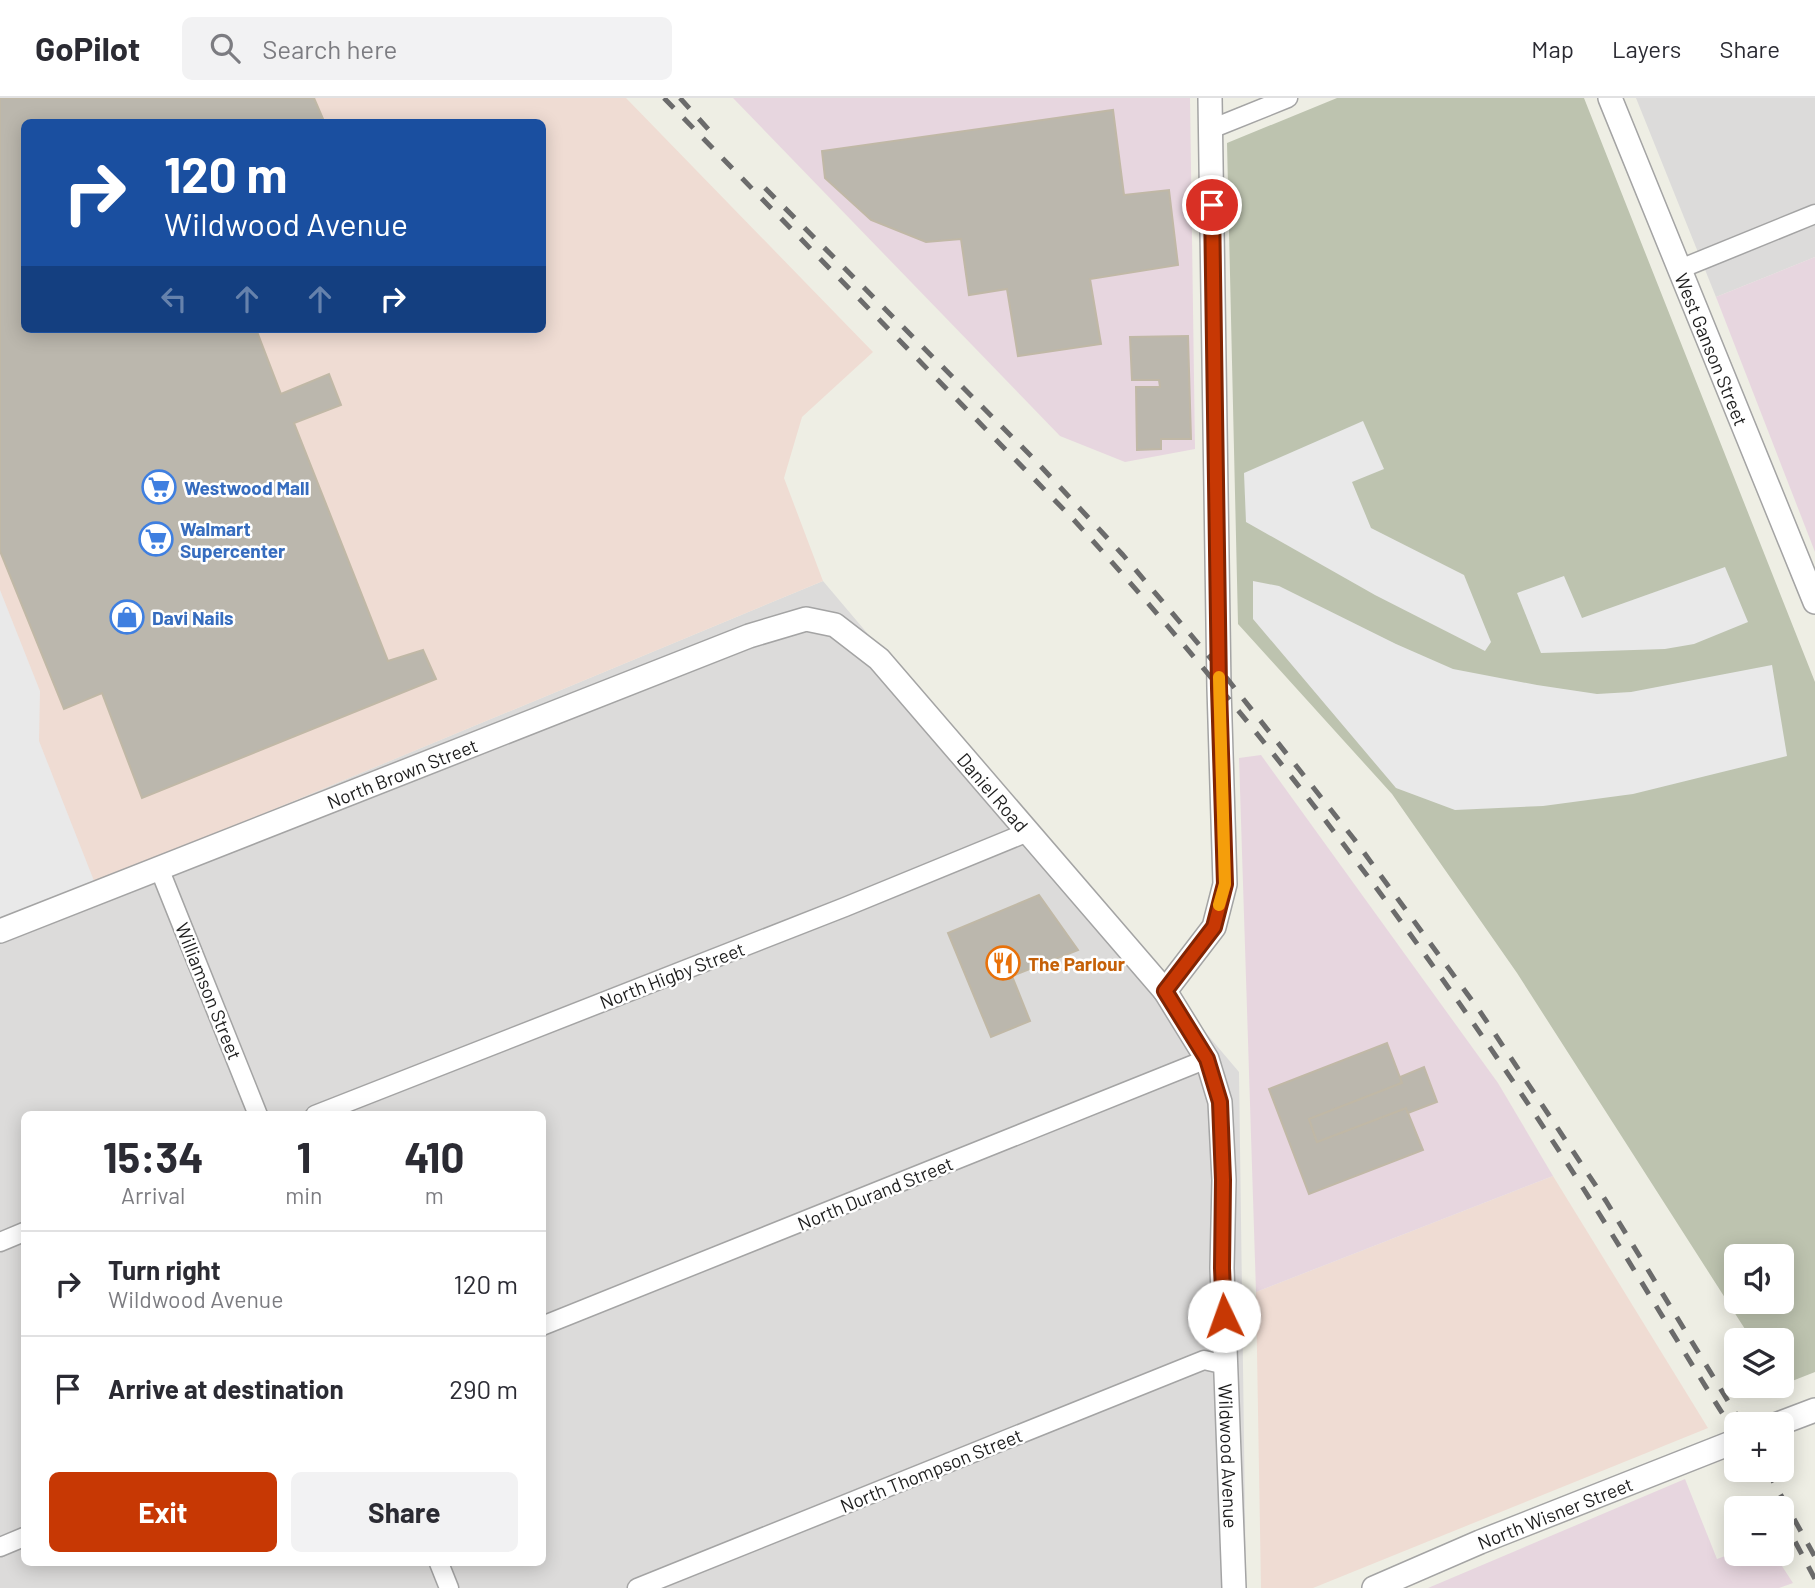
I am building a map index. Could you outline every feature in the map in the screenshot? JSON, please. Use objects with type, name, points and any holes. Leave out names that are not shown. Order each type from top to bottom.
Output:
[{"type":"street","points":[[1165,991],[1214,927],[1225,884],[1219,688],[1210,98]]},
{"type":"street","points":[[1211,130],[1288,98]]},
{"type":"street","name":"West Ganson Street","points":[[1610,98],[1815,602]]},
{"type":"street","points":[[1680,269],[1815,214]]},
{"type":"street","name":"Daniel Road","points":[[806,619],[835,625],[879,659],[1165,991]]},
{"type":"street","name":"North Brown Street","points":[[0,931],[749,636],[806,619]]},
{"type":"street","name":"North Higby Street","points":[[325,1111],[845,907],[1028,832]]},
{"type":"street","name":"Williamson Street","points":[[159,868],[256,1111]]},
{"type":"street","name":"Wildwood Avenue","points":[[1165,991],[1207,1059],[1220,1102],[1222,1268],[1234,1588]]},
{"type":"street","name":"North Durand Street","points":[[546,1324],[1207,1059]]},
{"type":"street","points":[[0,1242],[21,1233]]},
{"type":"street","name":"North Thompson Street","points":[[637,1588],[1204,1360],[1226,1364]]},
{"type":"street","points":[[1794,1418],[1815,1410]]},
{"type":"street","name":"North Wisner Street","points":[[1374,1588],[1480,1542],[1724,1446]]},
{"type":"street","points":[[0,1547],[21,1538]]},
{"type":"street","points":[[440,1566],[449,1588]]},
{"type":"shaded area","points":[[0,98],[626,98],[873,352],[802,417],[784,478],[823,581],[0,923]]},
{"type":"shaded area","points":[[733,98],[1190,98],[1195,449],[1125,462],[1060,436]]},
{"type":"shaded area","points":[[1337,98],[1584,98],[1815,682],[1815,1372],[1794,1380],[1794,1328],[1744,1328],[1735,1314],[1794,1314],[1794,1244],[1724,1244],[1724,1296],[1517,973],[1392,794],[1238,624],[1227,143]]},
{"type":"shaded area","points":[[1636,98],[1815,98],[1815,257],[1716,297]]},
{"type":"shaded area","points":[[1815,257],[1815,552],[1716,297]]},
{"type":"shaded area","points":[[1363,421],[1384,469],[1352,482],[1371,528],[1464,575],[1491,642],[1485,651],[1375,595],[1246,522],[1244,473]]},
{"type":"shaded area","points":[[1725,567],[1748,622],[1694,644],[1665,649],[1541,653],[1517,593],[1564,576],[1582,618]]},
{"type":"shaded area","points":[[823,581],[1239,1072],[1246,1588],[0,1588],[0,923]]},
{"type":"shaded area","points":[[1253,581],[1279,586],[1453,669],[1537,685],[1597,694],[1631,692],[1772,665],[1787,756],[1633,794],[1543,806],[1455,810],[1396,788],[1253,619]]},
{"type":"shaded area","points":[[0,590],[40,691],[39,741],[98,891],[0,931]]},
{"type":"shaded area","points":[[1261,755],[1498,1083],[1553,1176],[1256,1292],[1239,758]]},
{"type":"shaded area","points":[[1553,1176],[1708,1428],[1313,1588],[1261,1588],[1256,1292]]},
{"type":"shaded area","points":[[1685,1479],[1717,1559],[1724,1556],[1724,1566],[1782,1566],[1793,1583],[1779,1588],[1428,1588]]},
{"type":"building","name":"Westwood Mall","points":[[0,98],[314,98],[323,119],[21,119],[21,333],[258,333],[281,394],[329,374],[341,405],[294,423],[388,661],[423,650],[436,679],[142,798],[102,693],[64,709],[0,551]]},
{"type":"building","points":[[1113,110],[1124,195],[1169,190],[1178,265],[1090,279],[1101,344],[1018,356],[1007,289],[969,295],[961,239],[926,242],[871,220],[825,178],[822,151]]},
{"type":"building","points":[[1188,336],[1191,439],[1161,439],[1161,449],[1137,450],[1136,387],[1160,387],[1159,380],[1132,380],[1130,337]]},
{"type":"building","name":"The Parlour","points":[[1039,895],[1078,950],[1012,976],[1030,1021],[991,1037],[948,933]]},
{"type":"building","points":[[1387,1043],[1402,1083],[1309,1119],[1317,1142],[1406,1108],[1423,1150],[1309,1194],[1269,1089]]},
{"type":"building","points":[[1424,1067],[1437,1102],[1408,1113],[1406,1108],[1317,1142],[1309,1119],[1402,1083],[1400,1077]]},
{"type":"railway","points":[[664,98],[1073,519],[1143,597],[1278,759],[1405,927],[1466,1013],[1602,1219],[1724,1416]]},
{"type":"railway","points":[[680,98],[709,130]]},
{"type":"railway","points":[[765,188],[1034,459],[1123,555],[1218,667],[1354,839],[1479,1010],[1606,1201],[1735,1412]]},
{"type":"railway","points":[[1774,1482],[1815,1557]]},
{"type":"railway","points":[[1794,1540],[1815,1579]]},
{"type":"slow traffic","points":[[1219,677],[1225,884],[1219,905]]},
{"type":"place","name":"Westwood Mall","points":[[159,487]]},
{"type":"place","name":"Walmart Supercenter","points":[[156,539]]},
{"type":"place","name":"Davi Nails","points":[[127,617]]},
{"type":"place","name":"The Parlour","points":[[1003,963]]},
{"type":"route","points":[[1212,205],[1219,688],[1225,884],[1214,927],[1165,991],[1207,1059],[1220,1102],[1224,1316]]}]
